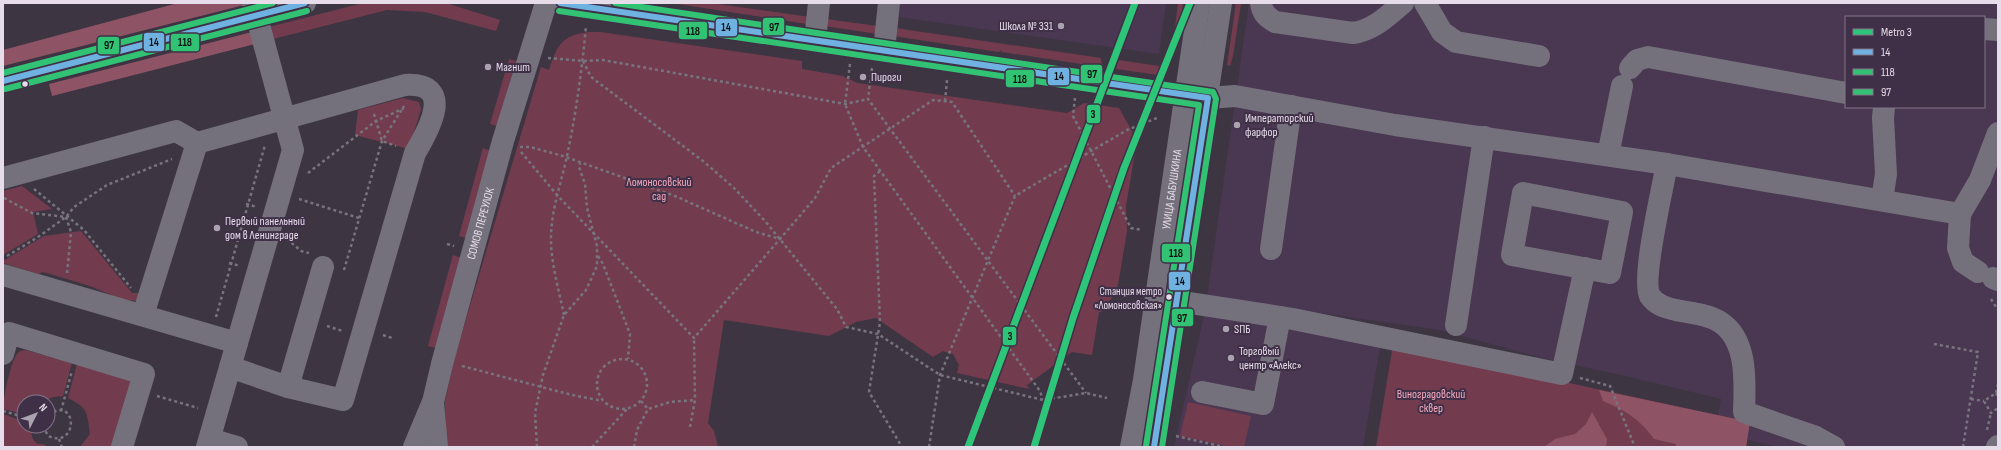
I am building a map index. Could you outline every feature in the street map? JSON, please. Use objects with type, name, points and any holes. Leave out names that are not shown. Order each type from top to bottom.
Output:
[{"type":"street","points":[[3,81],[255,9],[305,3]]},
{"type":"street","name":"СОМОВ ПЕРЕУЛОК","points":[[438,447],[433,402],[503,141],[546,3]]},
{"type":"street","points":[[560,3],[815,40],[878,58],[1208,98],[1230,96],[1395,125],[1667,164],[1960,214]]},
{"type":"street","points":[[815,40],[819,3]]},
{"type":"street","points":[[878,58],[889,3]]},
{"type":"street","name":"УЛИЦА БАБУШКИНА","points":[[1131,447],[1144,380],[1199,3]]},
{"type":"street","name":"УЛИЦА БАБУШКИНА","points":[[1154,447],[1208,98],[1221,3]]},
{"type":"street","points":[[1261,3],[1266,17],[1275,22],[1353,33],[1364,31],[1373,27],[1403,3]]},
{"type":"street","points":[[1425,3],[1442,32],[1456,42],[1540,56]]},
{"type":"street","points":[[237,447],[208,443],[293,150],[255,9]]},
{"type":"street","points":[[1985,29],[1998,30]]},
{"type":"street","points":[[1608,155],[1626,77],[1637,60],[1648,57],[1845,93]]},
{"type":"street","points":[[195,148],[259,125],[404,85],[417,84],[427,88],[434,95],[435,104],[427,132],[415,153],[343,400],[288,387],[230,367]]},
{"type":"street","points":[[1271,249],[1291,106]]},
{"type":"street","points":[[1882,200],[1886,174],[1883,118],[1884,108]]},
{"type":"street","points":[[10,176],[176,131],[195,148]]},
{"type":"street","points":[[1990,277],[1963,262],[1958,248],[1960,214],[1980,180],[1998,133]]},
{"type":"street","points":[[1456,325],[1484,137]]},
{"type":"street","points":[[143,315],[195,148]]},
{"type":"street","points":[[1667,164],[1648,274],[1650,295],[1657,304],[1666,308],[1719,321],[1731,331],[1738,344],[1742,363],[1745,386],[1744,412],[1816,437],[1834,447]]},
{"type":"street","points":[[1523,193],[1622,212],[1610,273],[1585,268],[1512,255],[1523,193]]},
{"type":"street","points":[[288,387],[326,261]]},
{"type":"street","points":[[1177,301],[1280,317],[1562,374],[1585,268]]},
{"type":"street","points":[[3,275],[237,343]]},
{"type":"street","points":[[1202,392],[1263,404],[1280,317]]},
{"type":"street","points":[[3,354],[9,333],[144,374],[122,447]]},
{"type":"street","points":[[414,447],[433,402]]},
{"type":"path","points":[[564,315],[553,263],[551,242],[556,195],[567,158],[581,82],[586,26]]},
{"type":"path","points":[[548,58],[583,61],[603,60],[845,104],[868,99]]},
{"type":"path","points":[[868,99],[878,58]]},
{"type":"path","points":[[583,61],[591,77],[718,173],[780,239],[837,309],[846,327],[878,334],[940,375],[1043,400],[1086,393],[1107,398]]},
{"type":"path","points":[[850,64],[845,104],[863,147],[1040,391],[1043,400]]},
{"type":"path","points":[[945,101],[947,79]]},
{"type":"path","points":[[342,277],[382,141],[404,108],[404,85]]},
{"type":"path","points":[[366,95],[382,141]]},
{"type":"path","points":[[1075,97],[1073,116],[1131,228],[1142,230]]},
{"type":"path","points":[[868,99],[988,258],[1086,393]]},
{"type":"path","points":[[690,427],[695,400],[694,338],[815,198],[831,168],[933,100],[952,102],[1014,196]]},
{"type":"path","points":[[305,176],[376,121],[404,108]]},
{"type":"path","points":[[929,447],[940,375],[1014,196],[1127,130],[1158,118]]},
{"type":"path","points":[[210,335],[265,146],[259,125]]},
{"type":"path","points":[[382,141],[415,153]]},
{"type":"path","points":[[694,338],[556,195],[517,147],[530,147],[567,158],[675,196],[756,232],[780,239]]},
{"type":"path","points":[[3,258],[38,237],[66,217],[74,207],[107,185],[195,148]]},
{"type":"path","points":[[537,447],[535,413],[540,386],[564,315],[580,298],[591,282],[597,266],[598,256],[595,234],[587,208],[585,184],[579,168],[580,163]]},
{"type":"path","points":[[880,171],[874,176],[880,322],[869,392],[902,447]]},
{"type":"path","points":[[10,176],[84,230],[135,292],[151,290]]},
{"type":"path","points":[[281,194],[360,218]]},
{"type":"path","points":[[3,197],[32,213],[66,217]]},
{"type":"path","points":[[65,293],[71,232],[66,217]]},
{"type":"path","points":[[272,225],[301,251],[326,261],[346,263]]},
{"type":"path","points":[[598,256],[603,264],[630,334],[628,359]]},
{"type":"path","points":[[325,334],[329,319]]},
{"type":"path","points":[[382,334],[392,338]]},
{"type":"path","points":[[1934,344],[1978,352],[1963,447]]},
{"type":"path","points":[[61,411],[77,354]]},
{"type":"path","points":[[592,447],[627,409],[641,401],[646,389],[646,376],[639,366],[628,359],[612,360],[600,369],[596,384],[601,399],[613,408],[627,409]]},
{"type":"path","points":[[460,365],[572,395],[598,400],[601,399]]},
{"type":"path","points":[[1562,374],[1610,386],[1635,447]]},
{"type":"path","points":[[1998,384],[1996,393],[1998,397]]},
{"type":"path","points":[[1971,399],[1984,401],[1996,393]]},
{"type":"path","points":[[157,395],[186,404]]},
{"type":"path","points":[[634,447],[636,430],[648,409],[670,402],[695,400]]},
{"type":"path","points":[[641,401],[648,409]]},
{"type":"path","points":[[1984,401],[1991,413],[1998,408]]},
{"type":"path","points":[[3,411],[16,415]]},
{"type":"path","points":[[56,413],[61,411],[69,416],[72,426],[69,434],[59,440]]},
{"type":"path","points":[[47,434],[48,436],[59,440],[62,447]]},
{"type":"path","points":[[1173,435],[1224,447]]},
{"type":"shaded area","points":[[178,3],[243,3],[244,5],[3,66],[3,50]]},
{"type":"shaded area","name":"Школа № 331","points":[[900,3],[1166,3],[1159,54],[899,17]]},
{"type":"shaded area","points":[[1249,3],[1998,3],[1998,447],[1777,447],[1715,432],[1721,399],[1546,359],[1440,330],[1207,297]]},
{"type":"shaded area","points":[[252,32],[255,44],[52,96],[49,84]]},
{"type":"shaded area","points":[[1205,311],[1381,342],[1363,447],[1174,447]]},
{"type":"shaded area","points":[[1599,390],[1750,422],[1746,447],[1676,447],[1676,444],[1654,439],[1649,432],[1632,416],[1603,401]]},
{"type":"shaded area","points":[[1592,412],[1607,439],[1606,447],[1544,447],[1555,439],[1575,434],[1586,424]]},
{"type":"green space","points":[[363,3],[446,3],[500,20],[496,31],[425,12],[387,10],[273,39],[269,27]]},
{"type":"green space","points":[[671,3],[710,3],[810,17],[807,24]]},
{"type":"green space","points":[[1178,3],[1183,3],[1176,52],[1172,51]]},
{"type":"green space","points":[[1236,3],[1241,3],[1233,56],[1230,66],[1227,65]]},
{"type":"green space","points":[[826,19],[877,26],[878,34],[824,26]]},
{"type":"green space","points":[[895,28],[1101,58],[1102,66],[1002,52],[1001,50],[999,52],[893,36]]},
{"type":"green space","name":"Ломоносовский сад","points":[[600,32],[802,61],[802,69],[843,76],[857,83],[1067,113],[1084,103],[1119,108],[1137,140],[1126,206],[1127,231],[1117,291],[1101,312],[1099,312],[1092,355],[1072,352],[1027,385],[1029,389],[957,373],[959,365],[953,354],[943,351],[933,357],[876,318],[856,322],[829,336],[724,320],[708,423],[714,431],[718,447],[446,447],[445,402],[453,363],[541,67],[549,70],[558,48],[567,39],[580,33]]},
{"type":"green space","points":[[509,59],[516,61],[497,126],[490,124]]},
{"type":"green space","points":[[1118,60],[1159,66],[1158,75],[1116,69]]},
{"type":"green space","points":[[403,98],[419,102],[421,109],[409,149],[355,135],[358,110]]},
{"type":"green space","points":[[483,148],[490,151],[466,238],[459,236]]},
{"type":"green space","points":[[22,186],[52,209],[33,212],[38,234],[3,255],[3,191]]},
{"type":"green space","points":[[81,231],[132,293],[139,293],[136,301],[121,299],[90,286],[47,273],[42,272],[39,274],[3,263],[3,261],[44,236]]},
{"type":"green space","points":[[453,255],[461,258],[436,348],[428,346]]},
{"type":"green space","name":"Виноградовский сквер","points":[[1393,345],[1750,422],[1746,447],[1376,447]]},
{"type":"green space","points":[[25,350],[72,363],[63,396],[56,397],[56,394],[16,394],[16,412],[3,409],[12,364],[18,353]]},
{"type":"green space","points":[[77,364],[131,380],[113,447],[80,447],[90,434],[87,416],[83,408],[68,398]]},
{"type":"green space","points":[[1188,402],[1251,416],[1244,447],[1231,447],[1180,436]]},
{"type":"green space","points":[[3,414],[16,419],[16,434],[32,434],[34,441],[48,447],[3,447]]},
{"type":"metro line","name":"3","points":[[968,447],[1135,3]]},
{"type":"metro line","name":"3","points":[[1034,447],[1073,318],[1124,168],[1190,3]]},
{"type":"transit line","name":"97","points":[[3,73],[273,3]]},
{"type":"transit line","name":"14","points":[[3,81],[305,3]]},
{"type":"transit line","name":"14","points":[[560,3],[1208,98],[1154,447]]},
{"type":"transit line","name":"97","points":[[615,3],[1213,92],[1216,99],[1162,447]]},
{"type":"transit line","name":"118","points":[[5,89],[307,11]]},
{"type":"transit line","name":"118","points":[[559,11],[1199,105],[1146,446]]},
{"type":"place","name":"Школа № 331","points":[[1061,26]]},
{"type":"place","name":"Магнит","points":[[488,67]]},
{"type":"place","name":"Пироги","points":[[863,77]]},
{"type":"place","name":"Императорский фарфор","points":[[1237,125]]},
{"type":"place","name":"Первый панельный дом в Ленинграде","points":[[217,228]]},
{"type":"place","name":"Станция метро «Ломоносовская»","points":[[1169,297]]},
{"type":"place","name":"SПБ","points":[[1226,329]]},
{"type":"place","name":"Торговый центр «Алекс»","points":[[1231,358]]}]
